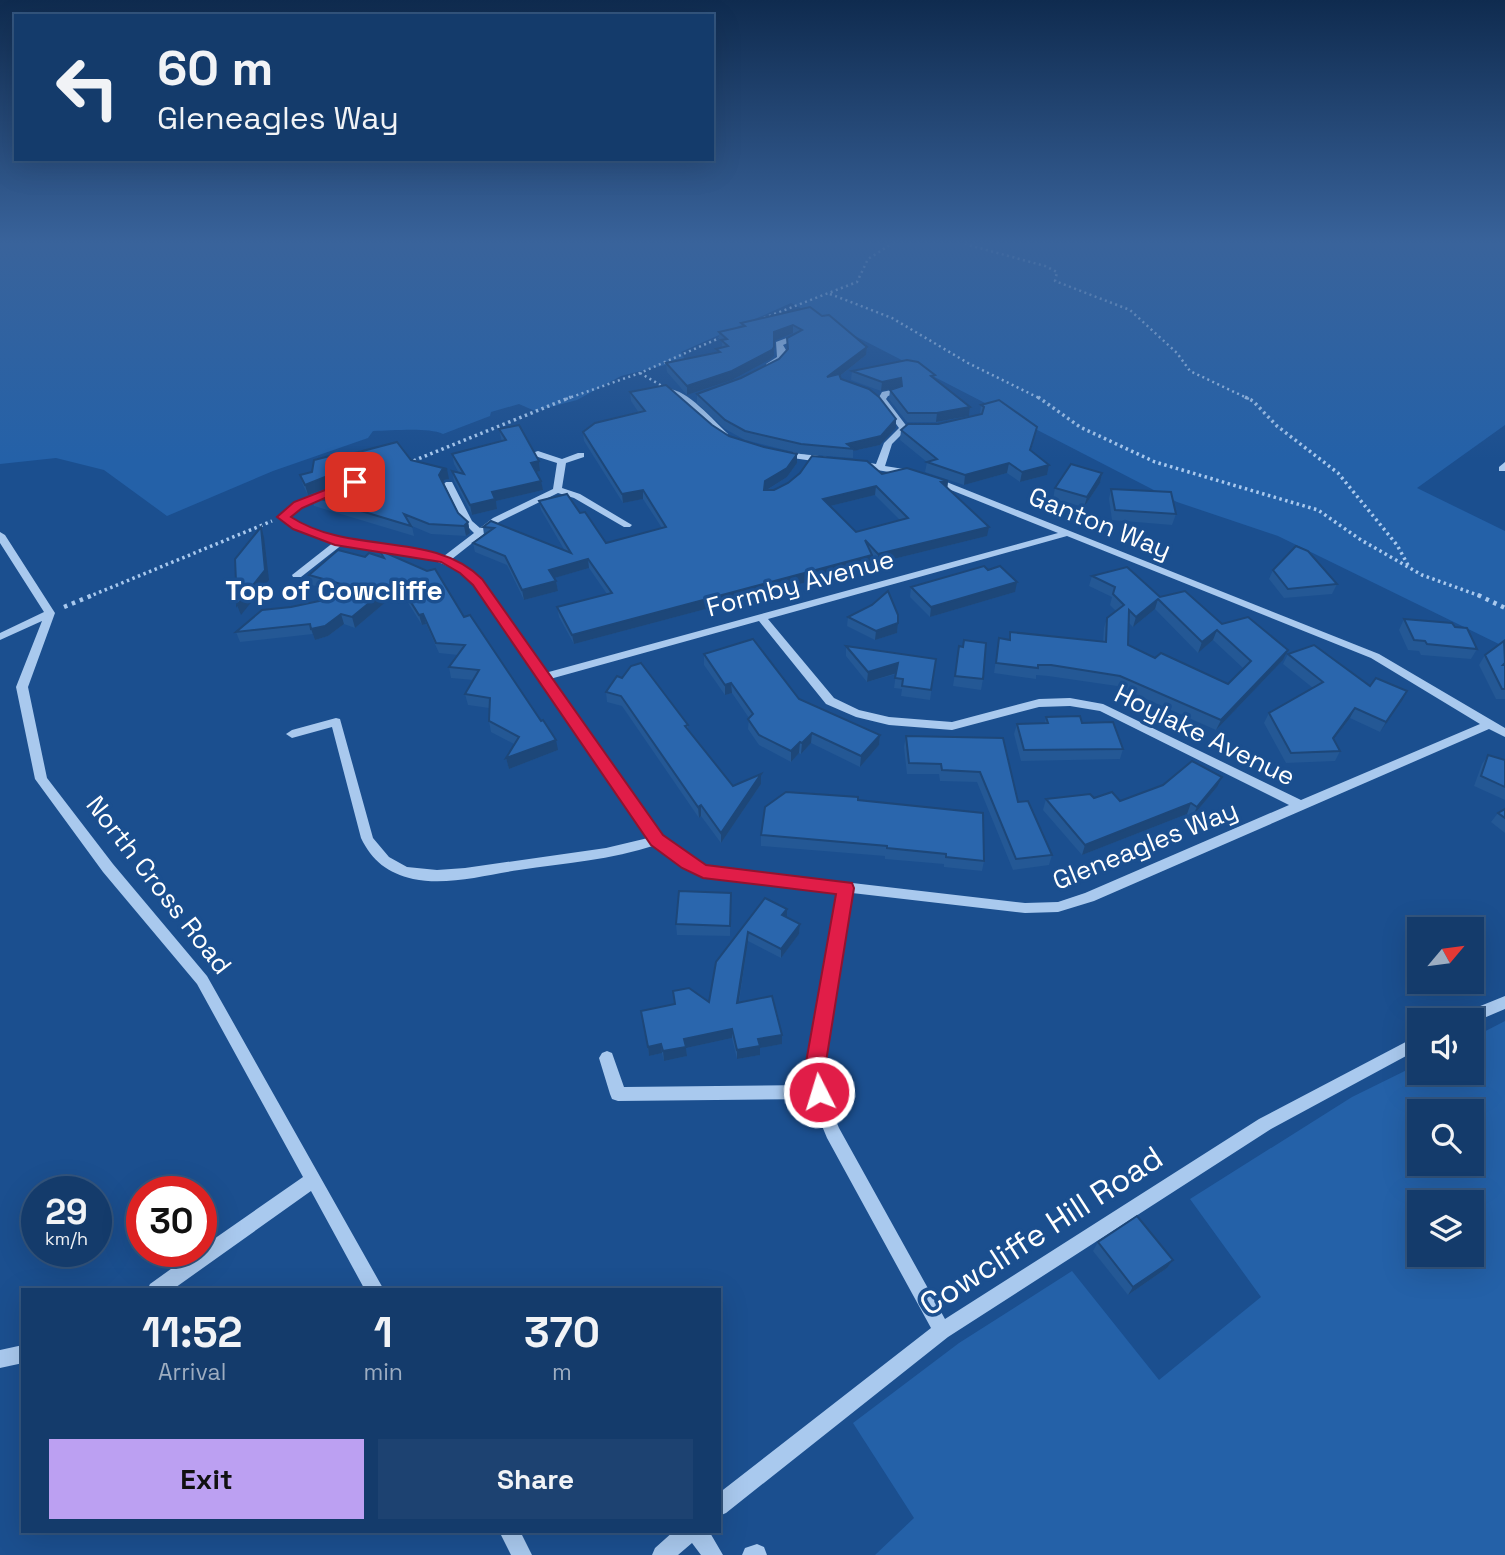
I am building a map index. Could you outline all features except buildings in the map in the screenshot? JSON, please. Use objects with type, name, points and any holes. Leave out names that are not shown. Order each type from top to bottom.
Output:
[{"type":"street","points":[[767,342],[779,344],[795,338]]},
{"type":"street","points":[[757,372],[781,358],[779,344]]},
{"type":"street","points":[[671,391],[688,401],[733,441]]},
{"type":"street","points":[[882,399],[885,394],[896,391]]},
{"type":"street","points":[[874,393],[908,428],[888,443],[880,466]]},
{"type":"street","points":[[688,401],[700,396]]},
{"type":"street","name":"Ganton Way","points":[[768,452],[805,462],[880,466],[922,475],[1375,656],[1505,733]]},
{"type":"street","points":[[538,454],[562,462],[581,455]]},
{"type":"street","points":[[558,490],[562,462]]},
{"type":"street","points":[[449,484],[468,522],[480,533]]},
{"type":"street","points":[[446,559],[510,511],[558,490],[574,493],[603,514],[626,526]]},
{"type":"street","points":[[283,517],[298,505],[332,491]]},
{"type":"street","name":"Gleneagles Way","points":[[283,517],[298,526],[340,542],[446,559],[465,570],[477,582],[657,840],[688,864],[703,871],[1025,908],[1058,906],[1089,897],[1490,724]]},
{"type":"street","name":"Formby Avenue","points":[[543,677],[1069,533]]},
{"type":"street","points":[[0,535],[50,613],[0,637]]},
{"type":"street","points":[[297,575],[340,542]]},
{"type":"street","name":"North Cross Road","points":[[50,613],[22,687],[41,779],[108,869],[202,980],[373,1288]]},
{"type":"street","name":"Hoylake Avenue","points":[[761,617],[830,701],[856,713],[889,721],[952,726],[1039,702],[1070,702],[1103,708],[1299,806]]},
{"type":"street","points":[[292,734],[336,722],[367,838],[374,852],[386,864],[410,873],[444,875],[620,850],[657,840]]},
{"type":"street","points":[[846,888],[815,1068],[819,1092],[833,1133],[942,1331]]},
{"type":"street","points":[[1484,1011],[1505,1002]]},
{"type":"street","name":"Cowcliffe Hill Road","points":[[721,1504],[942,1331],[1265,1124],[1407,1048]]},
{"type":"street","points":[[607,1058],[618,1094],[819,1092]]},
{"type":"street","points":[[159,1288],[313,1180]]},
{"type":"street","points":[[0,1359],[21,1354]]},
{"type":"street","points":[[510,1533],[522,1555]]},
{"type":"street","points":[[662,1555],[688,1533]]},
{"type":"street","points":[[697,1533],[713,1555]]},
{"type":"path","points":[[759,320],[774,314]]},
{"type":"path","points":[[881,314],[968,363],[1040,398],[1080,427],[1155,462],[1318,510],[1410,568],[1505,608]]},
{"type":"path","points":[[1134,314],[1177,353],[1190,371],[1252,401],[1277,426],[1338,473],[1397,545],[1410,568]]},
{"type":"path","points":[[405,464],[532,411],[640,373],[724,336]]},
{"type":"path","points":[[640,373],[671,391]]},
{"type":"path","points":[[50,613],[283,517]]},
{"type":"shaded area","points":[[0,314],[767,314],[681,352],[685,360],[621,376],[577,400],[535,411],[519,404],[491,412],[490,416],[443,434],[419,430],[373,431],[368,438],[273,471],[167,516],[104,470],[56,458],[0,464]]},
{"type":"shaded area","points":[[811,314],[1505,314],[1505,425],[1417,488],[1505,531],[1505,647],[1278,536],[1177,502]]},
{"type":"shaded area","points":[[1505,1021],[1505,1555],[875,1555],[914,1518],[853,1423],[959,1343],[1072,1271],[1159,1380],[1261,1297],[1190,1199],[1352,1097],[1407,1070],[1407,1085],[1484,1085],[1484,1032]]},
{"type":"district","name":"Top of Cowcliffe","points":[[334,590]]},
{"type":"route","points":[[355,482],[298,505],[283,517],[298,526],[340,542],[432,555],[446,559],[465,570],[477,582],[657,840],[688,864],[703,871],[846,888],[815,1068],[819,1092]]}]
